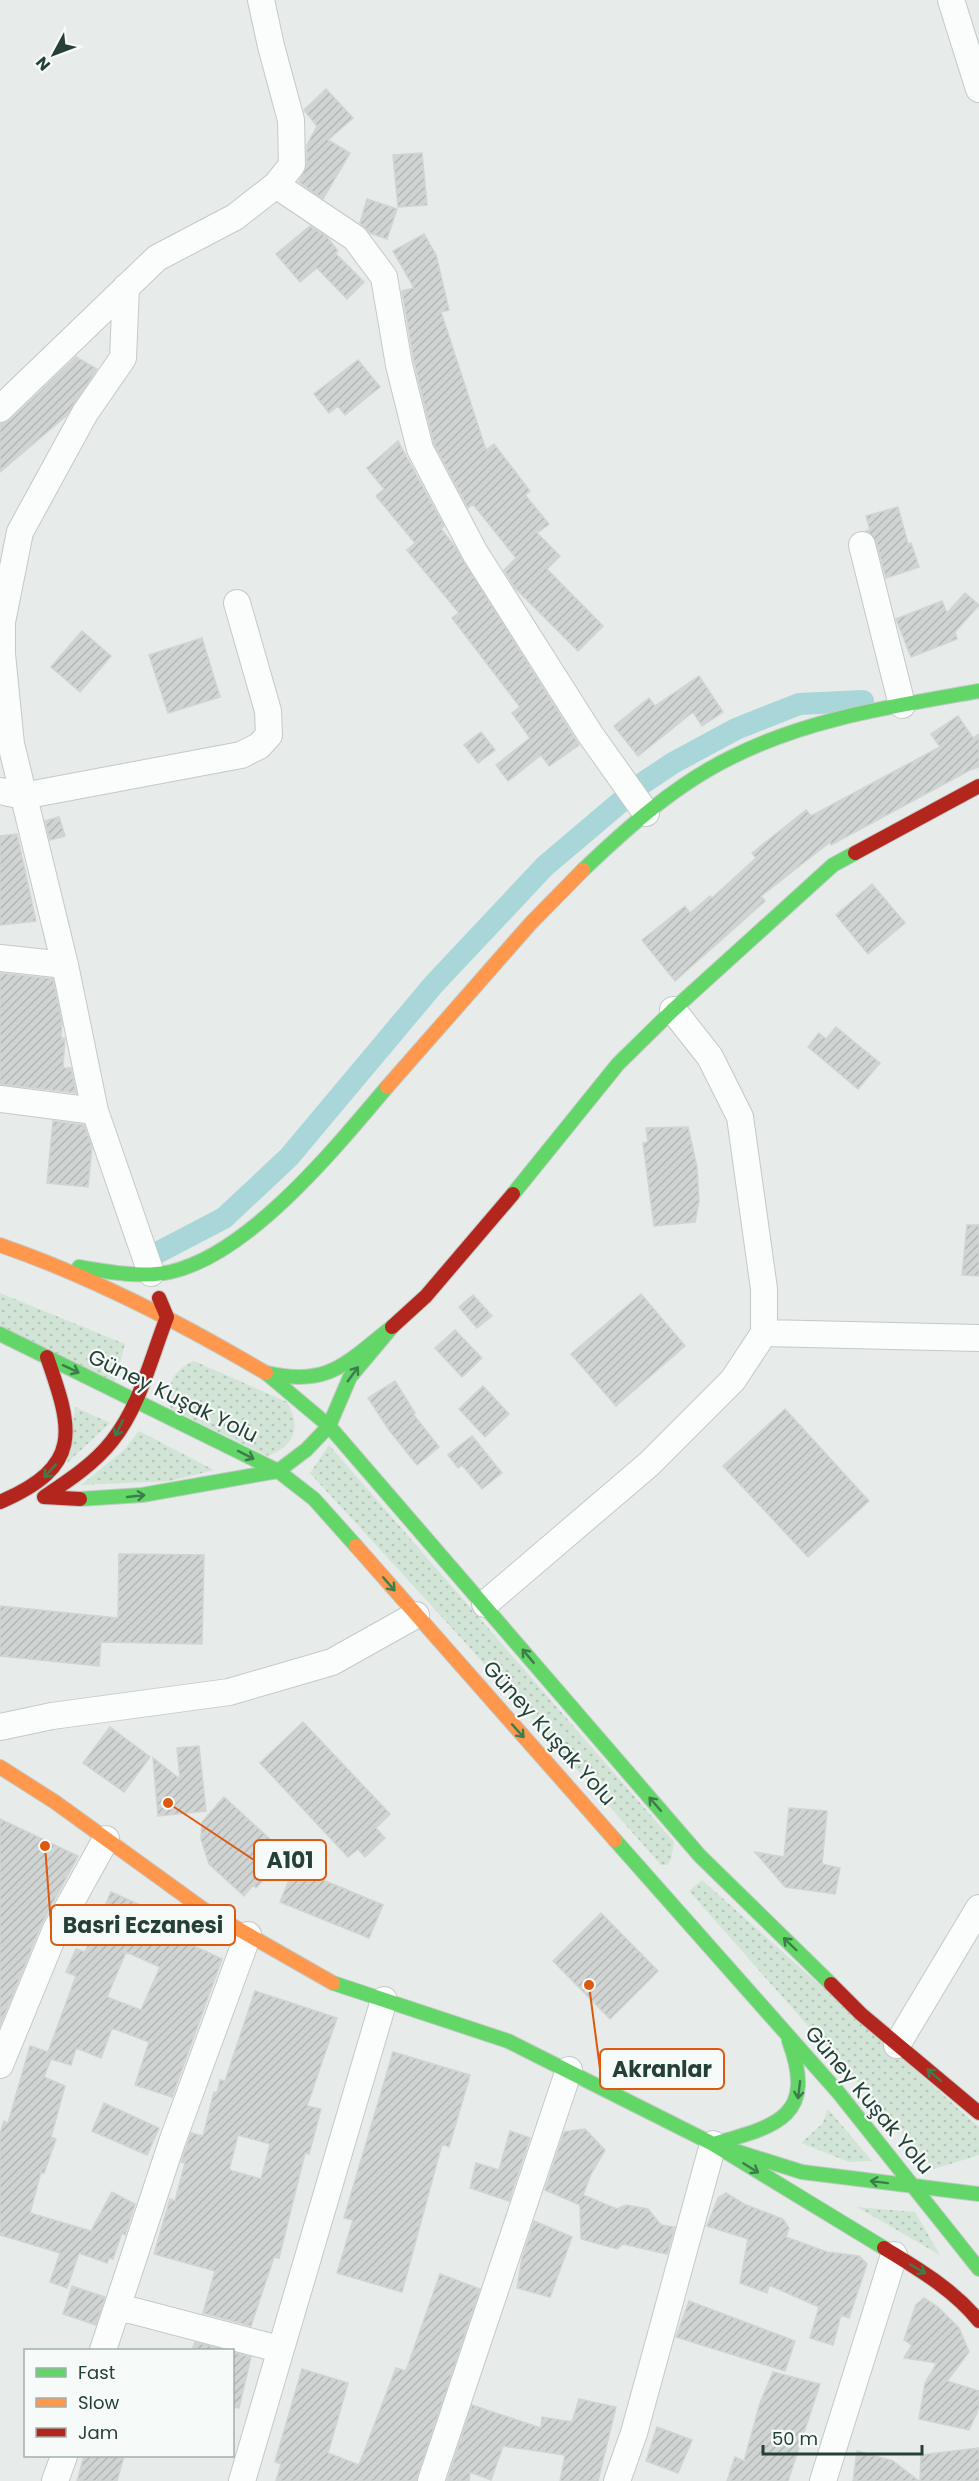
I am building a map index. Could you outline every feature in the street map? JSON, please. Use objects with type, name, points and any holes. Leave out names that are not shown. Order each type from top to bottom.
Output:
[{"type":"main road","points":[[52,1263],[104,1271],[151,1273],[176,1270],[211,1255],[259,1220],[315,1170],[577,874],[644,809],[735,754],[783,733],[843,716],[979,691]]},
{"type":"main road","points":[[267,1373],[299,1379],[322,1374],[349,1360],[392,1327],[426,1296],[475,1240],[618,1064],[673,1010],[833,865],[979,786]]},
{"type":"main road","name":"Güney Kuşak Yolu","points":[[0,1245],[52,1263],[167,1317],[267,1373],[328,1426],[366,1473],[485,1604],[696,1859],[861,2014],[979,2113]]},
{"type":"main road","points":[[44,1497],[85,1468],[114,1439],[134,1399],[167,1317],[151,1273]]},
{"type":"main road","points":[[0,1503],[44,1497],[92,1500],[142,1495],[278,1471],[306,1450],[328,1426],[350,1377],[392,1327]]},
{"type":"main road","name":"Güney Kuşak Yolu","points":[[0,1334],[278,1471],[314,1499],[416,1615],[663,1886],[838,2092],[979,2269]]},
{"type":"main road","points":[[0,1503],[22,1493],[47,1476],[57,1464],[65,1445],[66,1415],[47,1357]]},
{"type":"main road","points":[[0,1767],[203,1909],[330,1982],[508,2041],[713,2144],[927,2274],[966,2305],[979,2321]]},
{"type":"main road","points":[[713,2144],[765,2128],[783,2117],[798,2100],[801,2076],[787,2034]]},
{"type":"main road","points":[[713,2144],[802,2172],[979,2194]]},
{"type":"street","points":[[0,409],[156,258],[235,217],[276,186],[292,165],[291,120],[261,0]]},
{"type":"street","points":[[951,0],[979,89]]},
{"type":"street","points":[[276,186],[355,238],[384,278],[399,365],[420,449],[475,554],[590,734],[644,809]]},
{"type":"street","points":[[126,287],[123,358],[86,413],[20,532],[2,622],[1,654],[11,744],[12,793],[65,965],[95,1111],[151,1273]]},
{"type":"street","points":[[862,545],[902,705]]},
{"type":"street","points":[[12,793],[241,755],[259,746],[269,735],[268,711],[237,603]]},
{"type":"street","points":[[0,958],[65,965]]},
{"type":"street","points":[[485,1604],[649,1464],[733,1380],[764,1333],[764,1289],[740,1117],[710,1057],[673,1010]]},
{"type":"street","points":[[0,1099],[95,1111]]},
{"type":"street","points":[[764,1333],[979,1338]]},
{"type":"street","points":[[0,1727],[52,1716],[229,1692],[332,1662],[416,1615]]},
{"type":"street","points":[[0,2065],[56,1929],[106,1839]]},
{"type":"street","points":[[897,2045],[977,1917]]},
{"type":"street","points":[[103,2349],[172,2142],[248,1935]]},
{"type":"street","points":[[242,2481],[279,2349],[384,2000]]},
{"type":"street","points":[[431,2481],[569,2070]]},
{"type":"street","points":[[617,2481],[634,2433],[713,2144]]},
{"type":"street","points":[[823,2481],[894,2255]]},
{"type":"street","points":[[119,2307],[279,2349]]},
{"type":"street","points":[[55,2481],[64,2457]]},
{"type":"green space","points":[[0,1293],[125,1344],[115,1382],[0,1330]]},
{"type":"green space","points":[[194,1361],[287,1402],[295,1427],[285,1447],[268,1456],[171,1409],[172,1380],[180,1369]]},
{"type":"green space","points":[[75,1407],[110,1423],[67,1463]]},
{"type":"green space","points":[[139,1431],[214,1470],[170,1481],[81,1485],[124,1450]]},
{"type":"green space","points":[[329,1445],[674,1842],[671,1860],[667,1865],[661,1865],[471,1649],[310,1473]]},
{"type":"green space","points":[[702,1880],[979,2127],[979,2155],[934,2169],[689,1891]]},
{"type":"green space","points":[[828,2109],[872,2161],[849,2162],[801,2143],[822,2124]]},
{"type":"green space","points":[[857,2207],[915,2212],[940,2255]]},
{"type":"building","points":[[326,89],[353,118],[328,140],[350,153],[323,199],[299,182],[307,165],[307,145],[317,126],[304,110]]},
{"type":"building","points":[[422,153],[427,205],[398,207],[393,155]]},
{"type":"building","points":[[367,199],[397,209],[387,239],[370,233],[360,223]]},
{"type":"building","points":[[310,226],[327,237],[338,251],[335,253],[364,282],[347,299],[317,268],[300,282],[276,254]]},
{"type":"building","points":[[424,234],[436,255],[449,310],[441,312],[486,450],[494,444],[530,491],[525,495],[549,524],[537,533],[560,556],[547,569],[603,626],[578,651],[515,588],[504,570],[516,558],[473,504],[468,508],[434,444],[414,362],[402,291],[414,288],[393,251]]},
{"type":"building","points":[[76,357],[97,369],[66,416],[0,472],[0,424],[10,420]]},
{"type":"building","points":[[358,360],[380,387],[345,415],[338,406],[329,413],[314,394]]},
{"type":"building","points":[[398,441],[444,526],[441,529],[453,544],[579,745],[549,766],[541,755],[508,781],[496,765],[530,738],[512,713],[520,707],[452,618],[459,613],[407,550],[415,543],[376,496],[384,489],[367,468]]},
{"type":"building","points":[[898,507],[908,544],[911,543],[919,567],[886,578],[876,541],[866,531],[870,530],[866,516]]},
{"type":"building","points":[[965,593],[979,605],[955,632],[957,639],[911,657],[896,619],[942,601],[947,613]]},
{"type":"building","points":[[82,631],[111,656],[80,692],[51,667]]},
{"type":"building","points":[[202,638],[220,697],[168,713],[149,655]]},
{"type":"building","points":[[699,676],[723,712],[702,726],[693,712],[638,756],[614,726],[649,698],[655,706]]},
{"type":"building","points":[[958,716],[973,738],[979,734],[979,767],[831,845],[830,842],[761,896],[765,901],[675,981],[642,940],[685,906],[690,913],[710,896],[712,898],[756,858],[752,853],[806,810],[811,816],[940,747],[931,734]]},
{"type":"building","points":[[481,732],[495,750],[478,763],[464,745]]},
{"type":"building","points":[[59,817],[65,836],[50,840],[45,821]]},
{"type":"building","points":[[17,834],[36,921],[0,925],[0,836]]},
{"type":"building","points":[[872,884],[905,923],[868,954],[836,915]]},
{"type":"building","points":[[0,973],[53,979],[62,1023],[61,1038],[65,1038],[63,1068],[71,1068],[76,1093],[0,1084]]},
{"type":"building","points":[[836,1027],[880,1063],[858,1089],[808,1047],[819,1033],[826,1039]]},
{"type":"building","points":[[53,1121],[84,1125],[92,1147],[88,1187],[47,1183]]},
{"type":"building","points":[[688,1127],[697,1167],[699,1201],[695,1222],[654,1226],[643,1143],[648,1142],[646,1128]]},
{"type":"building","points":[[967,1225],[979,1225],[979,1276],[962,1275]]},
{"type":"building","points":[[641,1294],[685,1346],[616,1406],[571,1354]]},
{"type":"building","points":[[473,1295],[492,1316],[477,1328],[459,1307]]},
{"type":"building","points":[[455,1330],[482,1358],[462,1377],[435,1348]]},
{"type":"building","points":[[395,1381],[415,1413],[413,1414],[439,1447],[417,1465],[389,1430],[368,1398]]},
{"type":"building","points":[[483,1386],[509,1414],[485,1437],[459,1409]]},
{"type":"building","points":[[785,1409],[869,1501],[808,1557],[723,1466]]},
{"type":"building","points":[[472,1436],[502,1473],[482,1489],[462,1465],[458,1468],[448,1455]]},
{"type":"building","points":[[119,1554],[204,1555],[202,1644],[101,1642],[99,1666],[0,1656],[0,1606],[118,1618]]},
{"type":"building","points":[[303,1722],[390,1814],[376,1828],[385,1838],[365,1857],[358,1849],[348,1857],[260,1763]]},
{"type":"building","points":[[110,1727],[150,1757],[124,1792],[83,1763]]},
{"type":"building","points":[[199,1746],[206,1811],[158,1816],[153,1758],[180,1779],[177,1748]]},
{"type":"building","points":[[224,1797],[283,1851],[275,1861],[280,1862],[256,1888],[253,1885],[244,1896],[209,1864],[201,1839],[202,1822]]},
{"type":"building","points":[[789,1808],[827,1811],[822,1864],[840,1868],[835,1894],[785,1887],[755,1852],[784,1857]]},
{"type":"building","points":[[0,1819],[78,1856],[42,1923],[0,2026]]},
{"type":"building","points":[[294,1868],[383,1905],[369,1938],[280,1902]]},
{"type":"building","points":[[111,1892],[167,1917],[161,1931],[222,1959],[172,2097],[135,2085],[149,2042],[112,2028],[101,2058],[76,2048],[71,2065],[51,2059],[44,2077],[65,2086],[51,2137],[56,2139],[44,2173],[41,2172],[30,2213],[91,2231],[112,2192],[135,2204],[125,2235],[122,2233],[113,2259],[109,2258],[107,2263],[79,2253],[67,2288],[50,2282],[60,2253],[0,2235],[0,2134],[4,2121],[8,2123],[30,2046],[48,2052],[76,1976],[66,1972],[76,1949],[85,1952]],"holes":[[[126,1952],[160,1967],[141,2010],[107,1997]]]},
{"type":"building","points":[[601,1913],[658,1971],[610,2019],[553,1961]]},
{"type":"building","points":[[255,1991],[337,2018],[307,2106],[321,2109],[309,2154],[305,2153],[279,2258],[274,2257],[251,2326],[203,2313],[215,2271],[154,2254],[170,2199],[175,2201],[185,2163],[181,2162],[191,2133],[203,2136],[214,2092],[217,2093],[220,2080],[225,2081]],"holes":[[[238,2135],[270,2144],[261,2179],[229,2170]]]},
{"type":"building","points":[[393,2052],[470,2075],[449,2147],[442,2144],[402,2292],[337,2273],[353,2220],[344,2218]]},
{"type":"building","points":[[104,2103],[159,2128],[147,2155],[92,2131]]},
{"type":"building","points":[[585,2129],[605,2150],[591,2174],[583,2195],[617,2209],[626,2205],[648,2209],[661,2225],[675,2227],[667,2254],[623,2244],[617,2249],[581,2239],[580,2205],[545,2190],[564,2132]]},
{"type":"building","points":[[510,2131],[530,2138],[509,2201],[470,2188],[476,2163],[499,2170]]},
{"type":"building","points":[[726,2193],[744,2204],[783,2219],[789,2228],[786,2237],[827,2252],[859,2256],[867,2264],[849,2318],[841,2315],[833,2345],[810,2338],[819,2307],[769,2285],[767,2293],[740,2283],[748,2239],[707,2226],[718,2198]]},
{"type":"building","points":[[534,2221],[572,2237],[550,2297],[517,2288],[522,2258]]},
{"type":"building","points":[[440,2274],[480,2289],[416,2481],[276,2481],[281,2464],[275,2462],[302,2369],[348,2383],[328,2453],[359,2465],[396,2368],[406,2371]]},
{"type":"building","points":[[72,2286],[105,2297],[96,2325],[63,2314]]},
{"type":"building","points":[[924,2298],[938,2307],[959,2328],[969,2352],[947,2381],[979,2391],[979,2408],[969,2430],[919,2419],[925,2383],[937,2363],[904,2358],[912,2345],[904,2340],[916,2305]]},
{"type":"building","points":[[689,2301],[795,2341],[785,2371],[676,2337]]},
{"type":"building","points":[[195,2342],[222,2349],[192,2349]]},
{"type":"building","points":[[234,2353],[251,2357],[239,2408],[234,2407]]},
{"type":"building","points":[[773,2372],[820,2384],[788,2481],[727,2481],[735,2457],[744,2461],[760,2403]]},
{"type":"building","points":[[579,2399],[616,2407],[598,2481],[560,2481],[565,2455],[503,2446],[491,2480],[470,2472],[469,2481],[447,2481],[472,2405],[541,2428],[542,2417],[572,2422]]},
{"type":"building","points":[[657,2427],[692,2440],[678,2473],[646,2461]]},
{"type":"building","points":[[979,2448],[979,2481],[920,2481],[921,2455]]},
{"type":"building","points":[[857,2451],[893,2461],[919,2481],[853,2481]]},
{"type":"building","points":[[84,2457],[124,2457],[117,2481],[77,2481]]},
{"type":"waterway","points":[[155,1254],[224,1218],[289,1157],[434,984],[545,866],[643,783],[673,763],[736,729],[799,704],[863,701]]},
{"type":"traffic: fast","points":[[583,870],[653,808],[691,780],[732,757],[791,732],[822,723],[916,702],[979,691]]},
{"type":"traffic: fast","points":[[513,1194],[618,1064],[673,1010],[833,865],[855,853]]},
{"type":"traffic: fast","points":[[79,1267],[125,1274],[159,1274],[200,1261],[230,1244],[289,1195],[343,1139],[387,1087]]},
{"type":"traffic: fast","points":[[80,1499],[142,1495],[278,1471],[306,1450],[329,1426],[350,1377],[392,1327],[336,1369],[306,1377],[288,1377],[267,1373]]},
{"type":"traffic: fast","points":[[0,1334],[278,1471],[314,1499],[356,1546]]},
{"type":"traffic: fast","points":[[266,1373],[329,1426],[700,1856],[831,1984]]},
{"type":"traffic: fast","points":[[615,1840],[838,2092],[979,2269]]},
{"type":"traffic: fast","points":[[333,1983],[508,2041],[713,2144],[756,2131],[773,2124],[786,2114],[794,2102],[798,2087],[796,2067],[789,2041]]},
{"type":"traffic: fast","points":[[884,2248],[713,2144],[802,2172],[979,2194]]},
{"type":"traffic: slow","points":[[387,1087],[531,923],[583,870]]},
{"type":"traffic: slow","points":[[0,1245],[103,1286],[202,1336],[266,1373]]},
{"type":"traffic: slow","points":[[356,1546],[615,1840]]},
{"type":"traffic: slow","points":[[0,1767],[55,1802],[203,1909],[333,1983]]},
{"type":"traffic: jam","points":[[855,853],[979,786]]},
{"type":"traffic: jam","points":[[392,1327],[426,1296],[513,1194]]},
{"type":"traffic: jam","points":[[80,1499],[44,1497],[89,1465],[122,1427],[144,1381],[167,1317],[159,1298]]},
{"type":"traffic: jam","points":[[0,1502],[46,1475],[58,1460],[64,1444],[65,1426],[62,1406],[47,1357]]},
{"type":"traffic: jam","points":[[831,1984],[861,2014],[979,2113]]},
{"type":"traffic: jam","points":[[884,2248],[946,2289],[979,2321]]},
{"type":"place","name":"A101","points":[[168,1803]]},
{"type":"place","name":"Basri Eczanesi","points":[[45,1846]]},
{"type":"place","name":"Akranlar","points":[[589,1985]]}]
